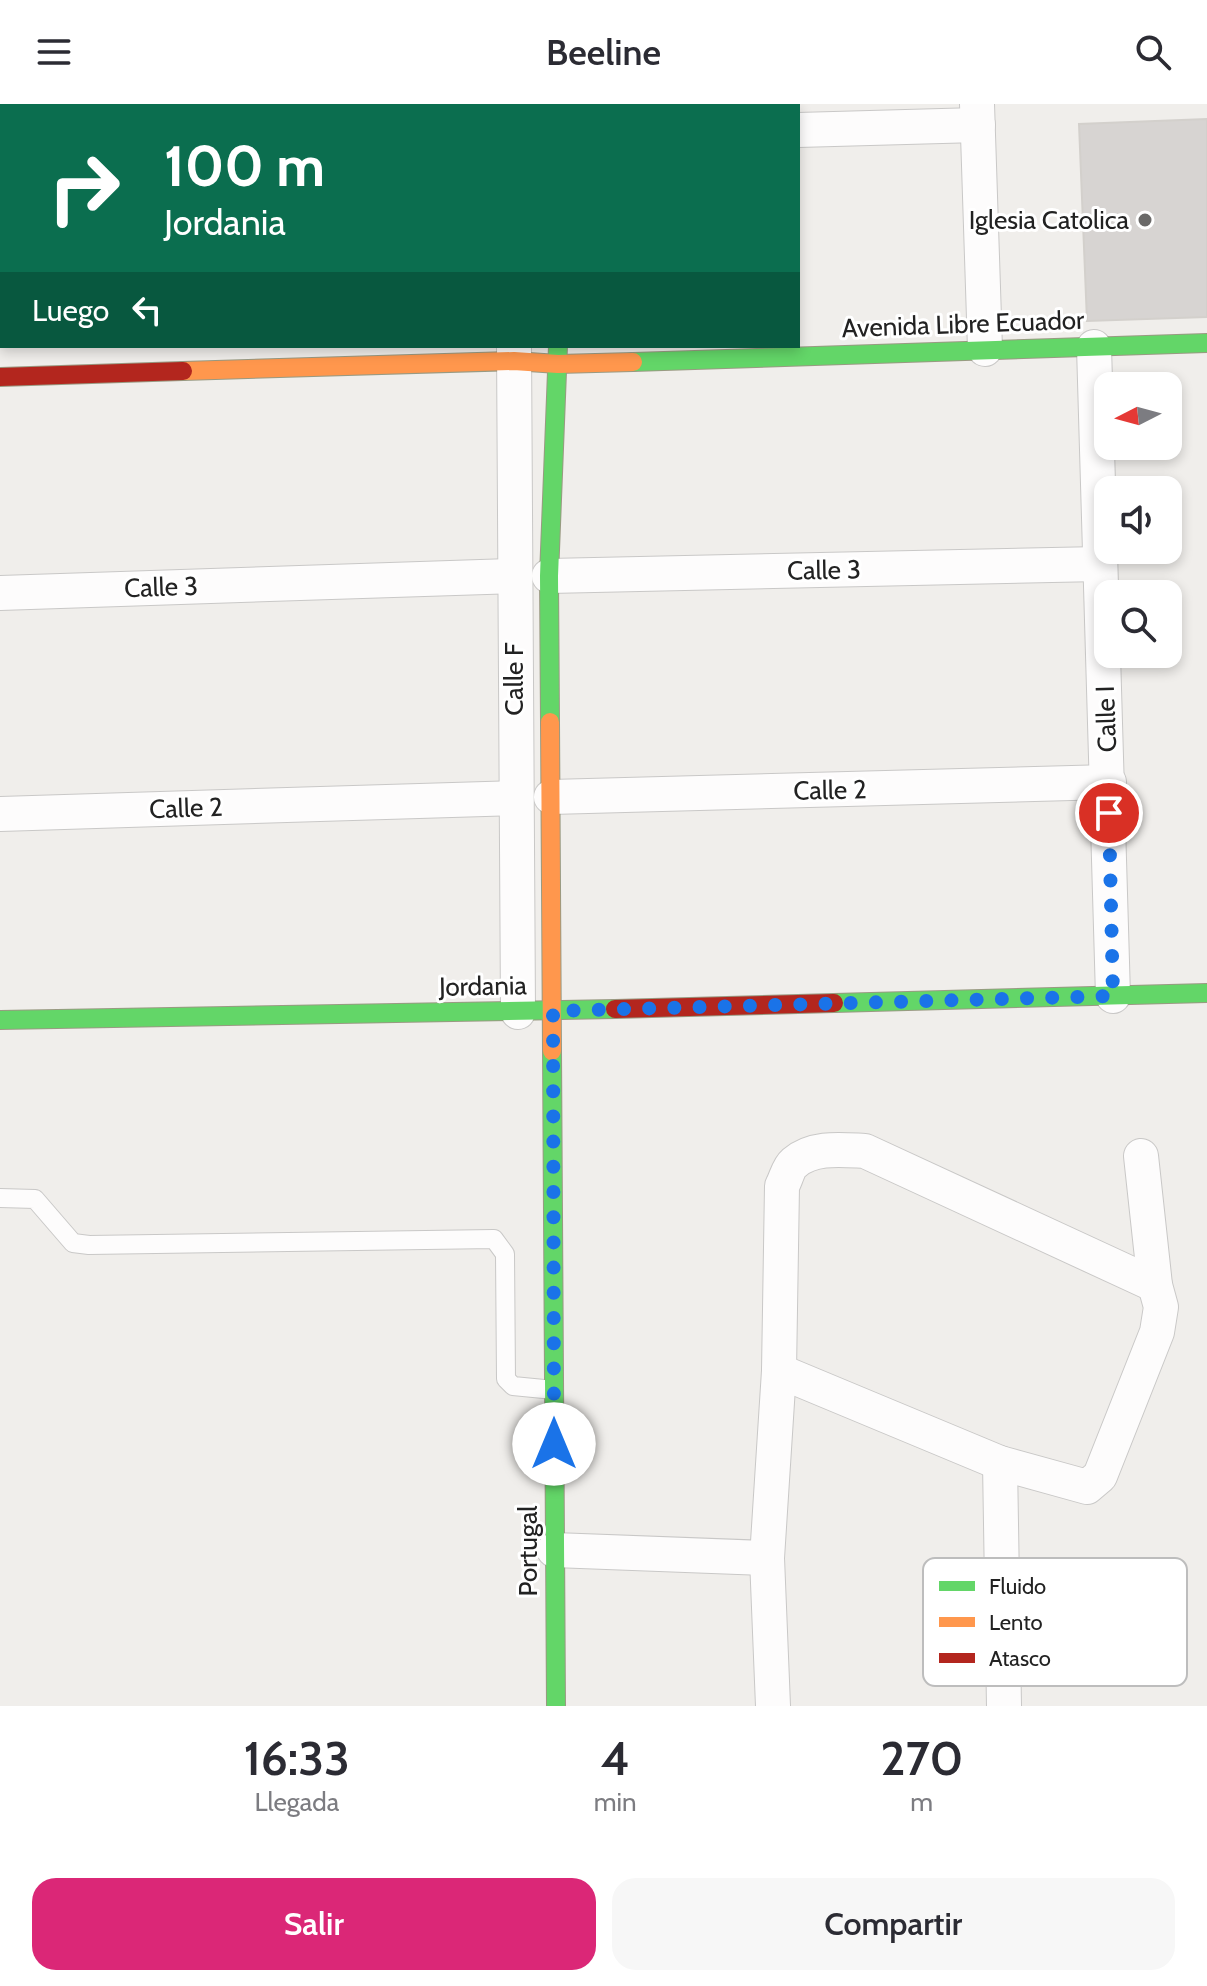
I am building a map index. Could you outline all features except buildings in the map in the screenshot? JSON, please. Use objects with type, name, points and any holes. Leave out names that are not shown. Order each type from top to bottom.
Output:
[{"type":"street","points":[[800,130],[978,114],[985,349]]},
{"type":"street","name":"Avenida Libre Ecuador","points":[[0,377],[514,354],[985,349],[1207,343]]},
{"type":"street","name":"Calle I","points":[[1094,347],[1098,476]]},
{"type":"street","name":"Calle F","points":[[514,354],[518,1012]]},
{"type":"street","name":"Calle F","points":[[553,1011],[549,576],[558,355]]},
{"type":"street","name":"Calle I","points":[[1100,564],[1109,782],[1113,996]]},
{"type":"street","name":"Calle 3","points":[[549,576],[1100,564]]},
{"type":"street","name":"Calle 3","points":[[0,593],[514,576]]},
{"type":"street","name":"Calle 2","points":[[551,797],[1109,782]]},
{"type":"street","name":"Calle 2","points":[[0,814],[515,798]]},
{"type":"street","name":"Jordania","points":[[0,1020],[518,1012],[1207,993]]},
{"type":"street","name":"Portugal","points":[[553,1011],[556,1706]]},
{"type":"street","points":[[773,1706],[767,1558],[779,1371],[782,1186],[792,1164],[806,1155],[833,1149],[865,1151],[1155,1285]]},
{"type":"street","points":[[779,1371],[1000,1463],[1087,1487],[1100,1476],[1157,1332],[1161,1307],[1155,1285],[1141,1156]]},
{"type":"street","points":[[1000,1463],[1002,1558]]},
{"type":"street","points":[[554,1550],[767,1558]]},
{"type":"street","points":[[1004,1686],[1004,1706]]},
{"type":"lane","points":[[0,1198],[35,1199],[73,1243],[89,1245],[494,1239],[505,1254],[506,1379],[513,1386],[554,1390]]},
{"type":"traffic: fast","points":[[633,362],[1207,343]]},
{"type":"traffic: fast","points":[[550,722],[549,576],[558,348]]},
{"type":"traffic: fast","points":[[834,1003],[1207,993]]},
{"type":"traffic: fast","points":[[0,1020],[615,1009]]},
{"type":"traffic: fast","points":[[552,1051],[556,1706]]},
{"type":"traffic: slow","points":[[183,371],[514,361],[558,364],[633,362]]},
{"type":"traffic: slow","points":[[550,722],[552,1051]]},
{"type":"traffic: jam","points":[[0,377],[183,371]]},
{"type":"traffic: jam","points":[[615,1009],[834,1003]]},
{"type":"place","name":"Iglesia Catolica","points":[[1145,220]]},
{"type":"route","points":[[554,1444],[553,1011],[1113,996],[1109,813]]}]
